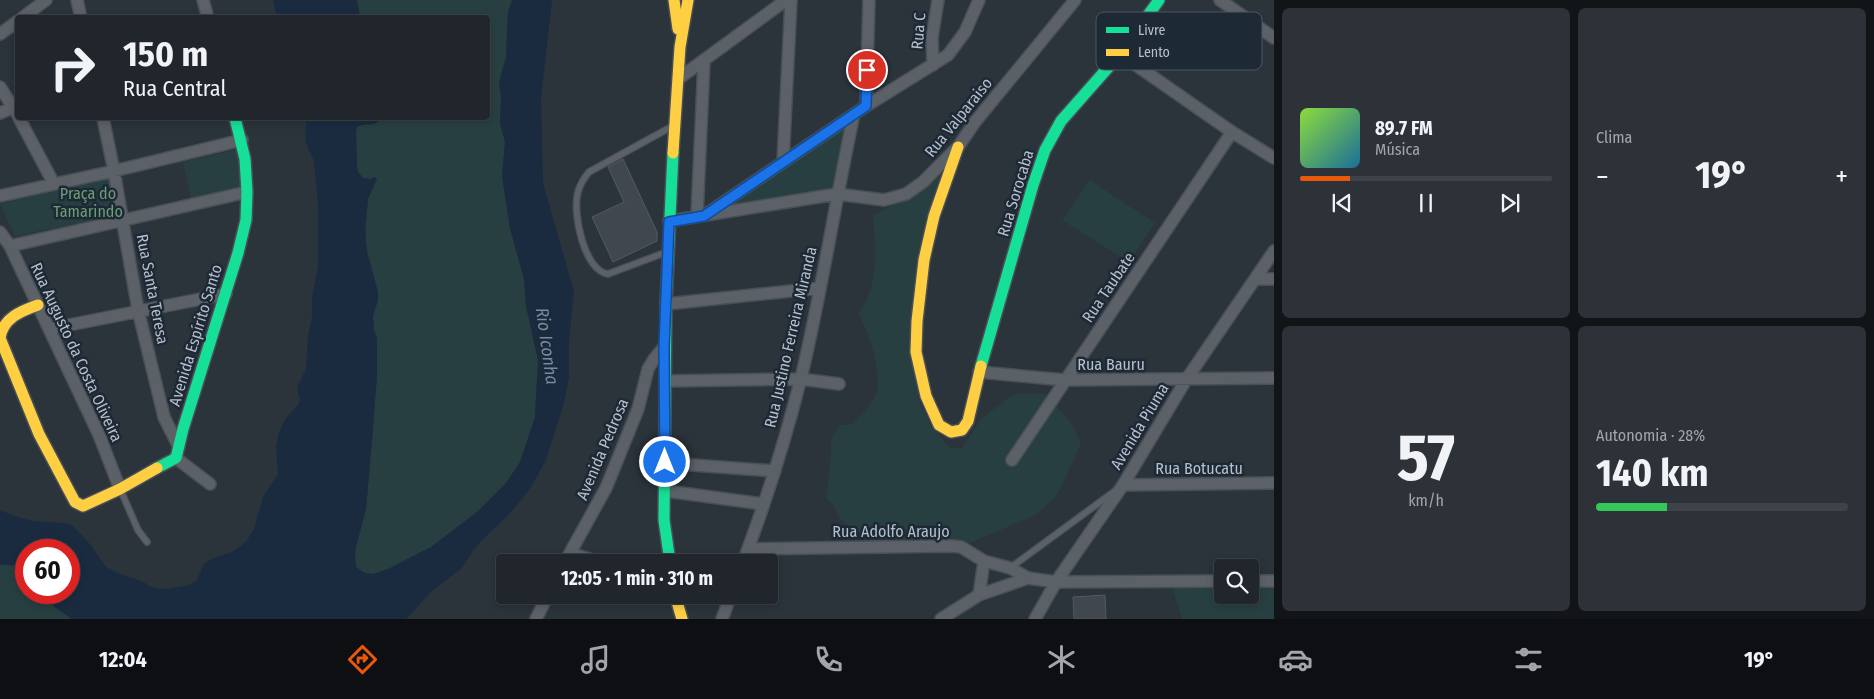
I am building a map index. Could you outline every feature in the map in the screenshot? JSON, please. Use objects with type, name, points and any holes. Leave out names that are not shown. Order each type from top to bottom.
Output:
[{"type":"street","points":[[26,15],[46,0]]},
{"type":"street","points":[[77,0],[80,15]]},
{"type":"street","points":[[203,0],[207,15]]},
{"type":"street","points":[[674,0],[680,47]]},
{"type":"street","points":[[678,79],[786,0]]},
{"type":"street","points":[[783,162],[791,0]]},
{"type":"street","points":[[866,106],[869,0]]},
{"type":"street","name":"Rua C","points":[[933,65],[932,38],[938,0]]},
{"type":"street","points":[[701,216],[866,106],[948,55],[965,32],[979,0]]},
{"type":"street","name":"Rua Valparaiso","points":[[669,222],[837,194],[884,200],[906,194],[923,182],[958,147],[974,122],[1075,0]]},
{"type":"street","name":"Rua Sorocaba","points":[[1150,12],[1159,0]]},
{"type":"street","points":[[1220,0],[1237,12]]},
{"type":"street","points":[[669,554],[664,520],[666,491],[664,348],[669,222],[680,47],[691,2]]},
{"type":"street","points":[[0,34],[15,23]]},
{"type":"street","points":[[1262,30],[1274,38]]},
{"type":"street","points":[[701,216],[704,61]]},
{"type":"street","name":"Rua Sorocaba","points":[[958,147],[934,216],[924,260],[916,321],[916,352],[930,409],[939,425],[951,432],[957,432],[965,428],[1033,184],[1045,150],[1061,120],[1106,70]]},
{"type":"street","points":[[1143,70],[1232,132],[1274,158]]},
{"type":"street","points":[[0,87],[15,108]]},
{"type":"street","points":[[0,113],[15,111]]},
{"type":"street","name":"Rua Justino Ferreira Miranda","points":[[746,554],[775,471],[800,379],[854,114]]},
{"type":"street","points":[[22,120],[54,184]]},
{"type":"street","name":"Rua Santa Teresa","points":[[103,120],[138,310],[164,417],[177,453]]},
{"type":"street","name":"Avenida Espírito Santo","points":[[177,453],[205,356],[226,294],[246,220],[245,159],[242,140],[236,120]]},
{"type":"street","name":"Rua Taubate","points":[[1012,460],[1232,132]]},
{"type":"street","points":[[0,196],[242,140]]},
{"type":"street","points":[[10,246],[123,222],[247,192]]},
{"type":"street","name":"Rua Augusto da Costa Oliveira","points":[[0,232],[10,246],[99,435],[120,489]]},
{"type":"street","name":"Avenida Piuma","points":[[1035,619],[1056,582],[1123,485],[1186,380],[1274,251]]},
{"type":"street","points":[[1255,279],[1274,279]]},
{"type":"street","points":[[666,304],[820,288]]},
{"type":"street","points":[[49,329],[226,294]]},
{"type":"street","points":[[38,305],[14,314],[4,325],[0,339],[51,456],[75,502],[83,506],[120,489],[177,453],[210,484]]},
{"type":"street","name":"Avenida Pedrosa","points":[[570,554],[606,488],[638,409],[648,369],[664,348]]},
{"type":"street","name":"Rua Bauru","points":[[980,372],[1065,380],[1274,378]]},
{"type":"street","points":[[665,381],[800,379],[839,384]]},
{"type":"street","points":[[665,462],[775,471]]},
{"type":"street","name":"Rua Botucatu","points":[[1123,485],[1274,483]]},
{"type":"street","points":[[666,491],[763,504]]},
{"type":"street","name":"Rua Adolfo Araujo","points":[[748,549],[952,546],[961,547],[984,561],[1010,568],[1028,578],[1056,582],[1214,581]]},
{"type":"street","points":[[979,595],[984,561]]},
{"type":"street","points":[[941,619],[979,595],[1028,578]]},
{"type":"street","points":[[1259,581],[1274,581]]},
{"type":"street","points":[[536,619],[544,604]]},
{"type":"street","points":[[678,604],[682,619]]},
{"type":"street","points":[[722,619],[728,604]]},
{"type":"lane","points":[[668,251],[608,274],[604,273],[593,266],[578,224],[576,208],[577,194],[581,182],[589,172],[676,124]]},
{"type":"lane","points":[[1010,568],[1123,485]]},
{"type":"lane","points":[[120,489],[138,530],[147,542]]},
{"type":"green space","points":[[357,0],[512,0],[508,13],[506,57],[499,82],[501,97],[500,123],[505,142],[502,176],[510,228],[524,279],[526,306],[538,360],[535,417],[520,462],[506,483],[477,512],[431,547],[388,569],[373,574],[365,573],[356,567],[355,558],[366,509],[374,421],[377,358],[373,316],[378,300],[378,292],[365,241],[368,198],[375,177],[370,179],[363,178],[358,172],[356,130],[357,127],[373,124],[380,120],[490,120],[490,15],[360,15]]},
{"type":"green space","points":[[853,116],[834,197],[699,221]]},
{"type":"green space","points":[[239,149],[242,187],[191,198],[183,162]]},
{"type":"green space","points":[[941,166],[942,192],[918,329],[918,399],[930,424],[950,448],[962,448],[982,418],[1008,398],[1018,394],[1045,394],[1070,421],[1081,443],[1061,488],[1053,500],[1035,515],[968,544],[875,542],[840,519],[834,506],[826,498],[831,457],[831,438],[840,425],[852,424],[865,411],[875,397],[877,388],[877,366],[859,314],[869,295],[873,279],[875,252],[873,216],[914,193]]},
{"type":"green space","name":"Praça do Tamarindo","points":[[112,177],[119,215],[15,236],[0,204]]},
{"type":"green space","points":[[1090,180],[1155,223],[1129,262],[1062,220]]},
{"type":"green space","points":[[11,564],[15,566],[15,604],[52,604],[72,619],[0,619],[0,565]]},
{"type":"green space","points":[[1259,578],[1274,578],[1274,619],[1182,619],[1170,581],[1214,579],[1214,604],[1259,604]]},
{"type":"water","points":[[273,0],[357,0],[360,15],[277,15]]},
{"type":"water","name":"Rio Iconha","points":[[512,0],[552,0],[541,98],[543,183],[574,292],[569,341],[569,377],[564,403],[546,460],[529,490],[513,510],[481,541],[461,569],[433,590],[406,619],[72,619],[51,604],[80,604],[80,539],[15,539],[15,566],[0,565],[0,510],[33,521],[64,523],[73,526],[89,543],[106,567],[154,588],[165,589],[186,586],[196,581],[204,564],[211,559],[232,552],[246,542],[254,529],[263,497],[278,474],[276,446],[279,432],[286,418],[298,405],[300,400],[297,387],[306,369],[308,337],[312,317],[312,298],[318,266],[318,206],[314,161],[306,143],[307,120],[380,120],[373,124],[357,127],[356,130],[358,172],[363,178],[370,179],[375,177],[377,179],[368,199],[365,229],[367,253],[378,292],[378,300],[373,316],[374,330],[377,338],[377,378],[366,509],[356,547],[356,567],[365,573],[373,574],[388,569],[431,547],[477,512],[506,483],[520,462],[535,417],[538,360],[526,306],[524,279],[510,228],[502,176],[505,142],[500,123],[501,97],[499,82],[506,57],[508,13]]},
{"type":"building","points":[[623,159],[657,232],[657,241],[613,262],[592,217],[624,202],[608,167]]},
{"type":"building","points":[[1105,595],[1106,619],[1074,619],[1073,597]]},
{"type":"traffic: fast","points":[[1150,12],[1159,0]]},
{"type":"traffic: fast","points":[[981,366],[1033,185],[1045,150],[1061,121],[1106,70]]},
{"type":"traffic: fast","points":[[157,468],[176,458],[183,429],[238,253],[246,220],[245,159],[235,120]]},
{"type":"traffic: fast","points":[[669,554],[664,520],[666,304],[673,153]]},
{"type":"traffic: slow","points":[[674,0],[678,29]]},
{"type":"traffic: slow","points":[[673,153],[680,47],[688,0]]},
{"type":"traffic: slow","points":[[958,147],[934,216],[924,260],[917,321],[916,352],[926,396],[939,425],[951,432],[962,430],[968,421],[981,366]]},
{"type":"traffic: slow","points":[[38,305],[19,313],[9,320],[0,338],[39,434],[75,502],[83,506],[120,489],[157,468]]},
{"type":"traffic: slow","points":[[678,604],[682,619]]},
{"type":"route","points":[[665,462],[664,348],[669,222],[704,216],[866,106],[867,70]]}]
